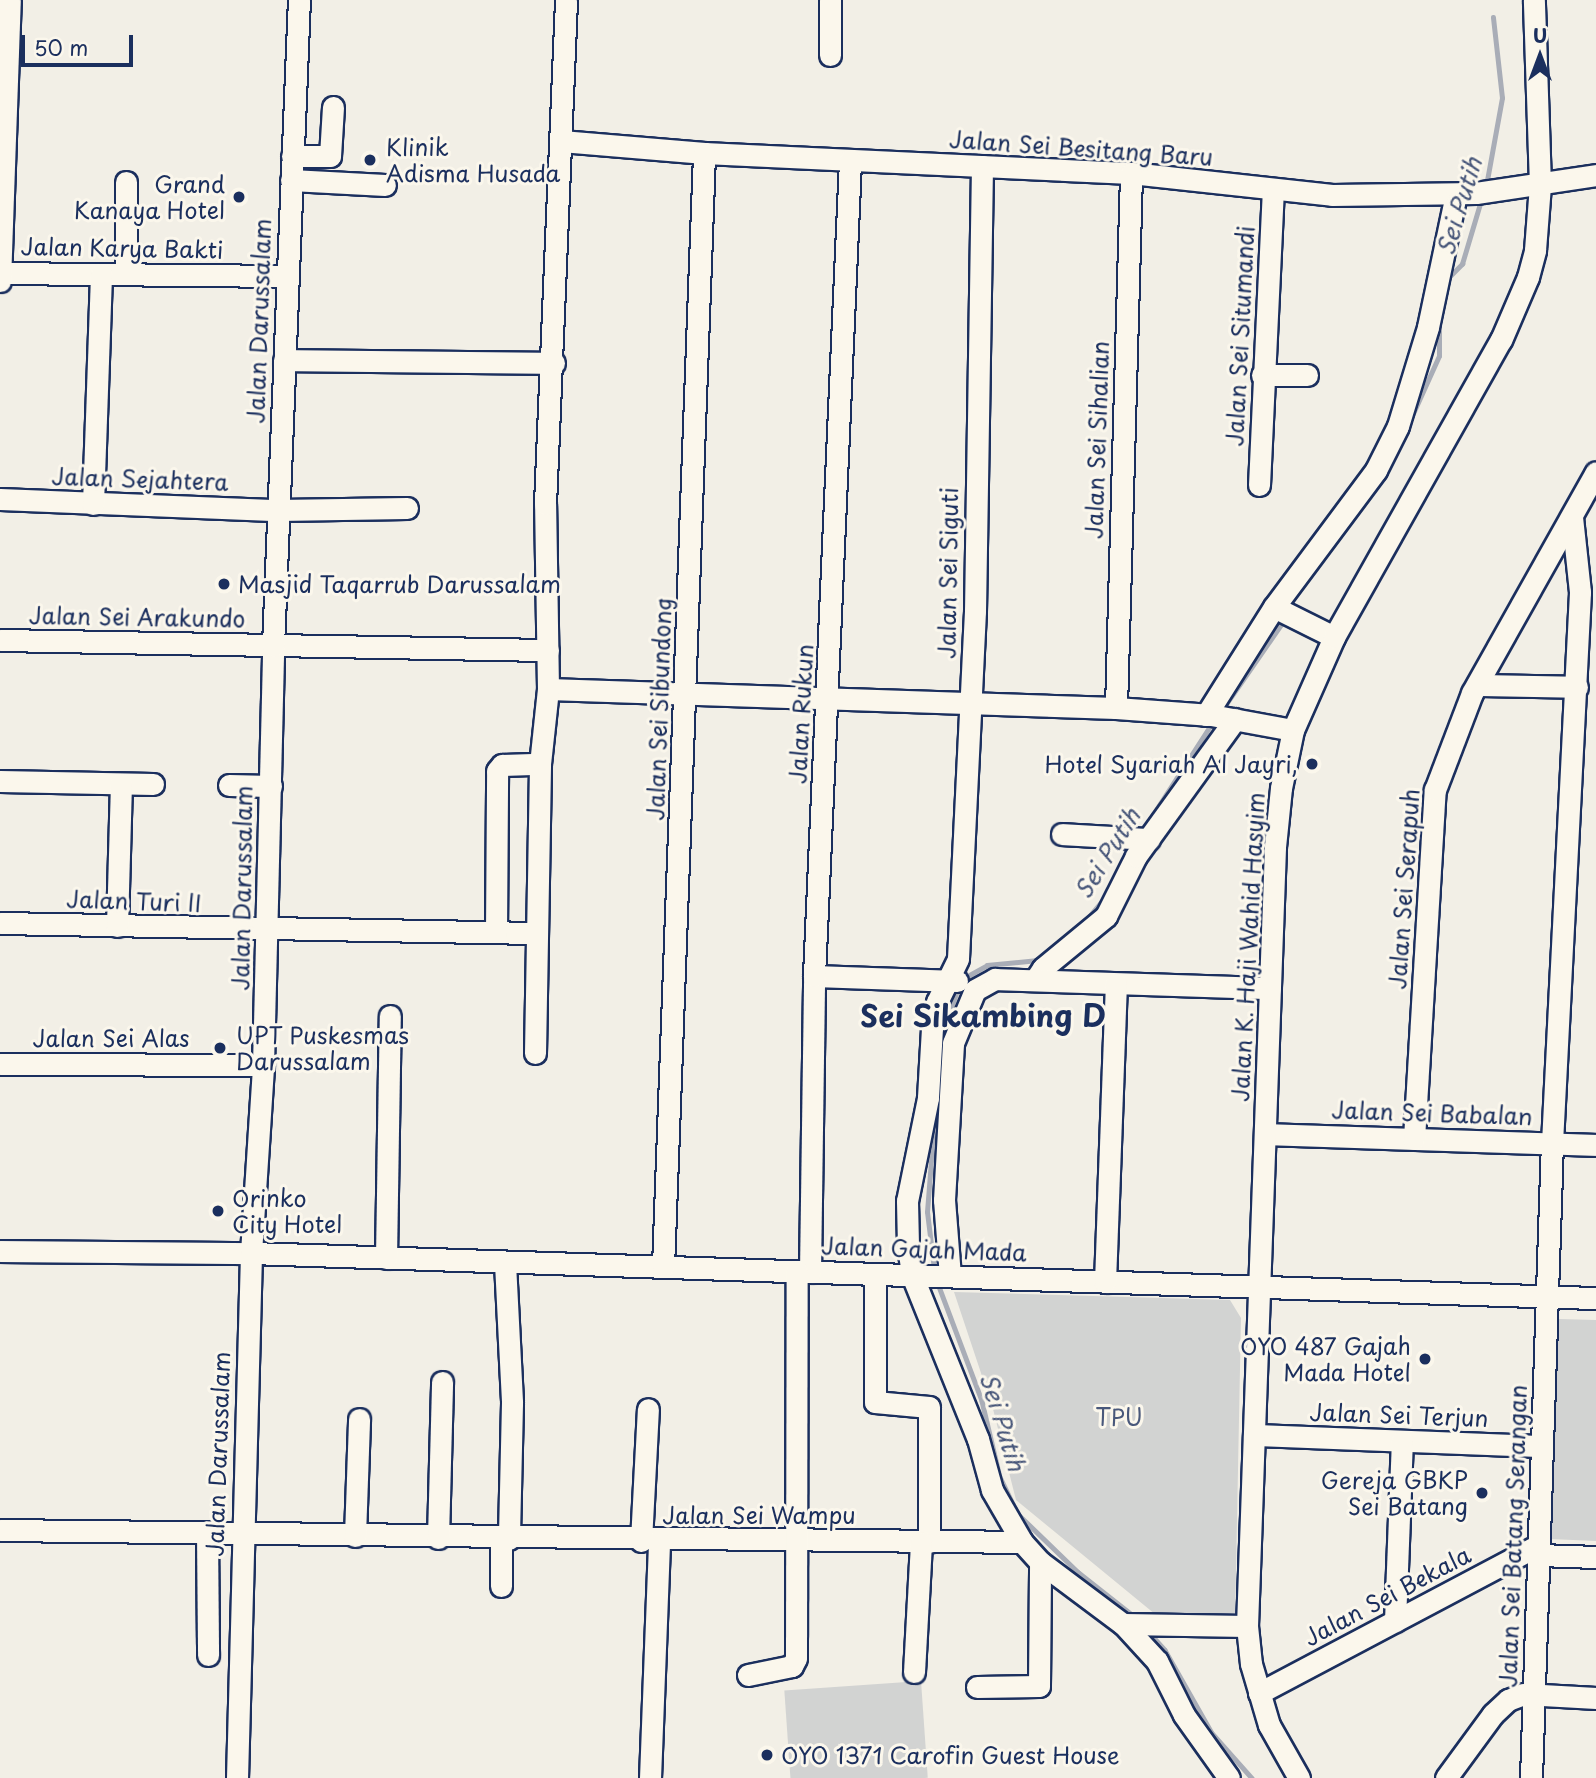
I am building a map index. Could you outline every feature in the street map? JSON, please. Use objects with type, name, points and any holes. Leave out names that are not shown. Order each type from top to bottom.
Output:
[{"type":"street","points":[[0,281],[10,0]]},
{"type":"street","name":"Jalan Darussalam","points":[[237,1778],[241,1533],[251,1253],[264,1065],[273,646],[299,0]]},
{"type":"street","points":[[535,1053],[534,933],[540,764],[548,689],[545,505],[554,363],[566,0]]},
{"type":"street","points":[[830,0],[830,55]]},
{"type":"street","name":"Jalan K. Haji Wahid Hasyim","points":[[1299,1778],[1269,1725],[1259,1693],[1247,1626],[1275,846],[1293,730],[1334,637],[1518,303],[1535,250],[1540,185],[1534,0]]},
{"type":"street","points":[[292,156],[330,156],[333,107]]},
{"type":"street","name":"Jalan Sei Besitang Baru","points":[[561,141],[704,153],[1131,173],[1332,195],[1466,193],[1540,185],[1596,175]]},
{"type":"street","name":"Jalan Sei Sibundong","points":[[663,1267],[704,153]]},
{"type":"street","name":"Jalan Rukun","points":[[748,1675],[795,1663],[794,1539],[803,1271],[850,160]]},
{"type":"street","name":"Jalan Sei Siguti","points":[[961,983],[958,959],[970,705],[982,166]]},
{"type":"street","name":"Jalan Sei Sihalian","points":[[1116,708],[1131,173]]},
{"type":"street","points":[[291,180],[384,185]]},
{"type":"street","points":[[126,182],[126,274]]},
{"type":"street","name":"Jalan Sei Situmandi","points":[[1259,485],[1262,375],[1273,190]]},
{"type":"street","points":[[1035,980],[1043,968],[1106,916],[1142,839],[1283,612],[1376,470],[1398,426],[1466,193]]},
{"type":"street","name":"Jalan Karya Bakti","points":[[0,273],[286,276]]},
{"type":"street","points":[[93,504],[101,274]]},
{"type":"street","points":[[284,360],[554,363]]},
{"type":"street","points":[[1262,375],[1307,375]]},
{"type":"street","name":"Jalan Sei Serapuh","points":[[1414,1139],[1435,790],[1476,685],[1596,472]]},
{"type":"street","name":"Jalan Sejahtera","points":[[0,499],[278,510],[407,508]]},
{"type":"street","name":"Jalan Sei Batang Serangan","points":[[1531,1778],[1552,1143],[1577,687],[1588,593],[1573,517]]},
{"type":"street","points":[[1283,612],[1334,637]]},
{"type":"street","name":"Jalan Sei Arakundo","points":[[0,640],[548,650]]},
{"type":"street","points":[[1476,685],[1577,687]]},
{"type":"street","points":[[548,689],[1116,708],[1220,717],[1293,730]]},
{"type":"street","points":[[496,932],[497,772],[502,765],[540,764]]},
{"type":"street","points":[[0,781],[153,784]]},
{"type":"street","points":[[117,926],[121,784]]},
{"type":"street","points":[[229,785],[271,786]]},
{"type":"street","points":[[1062,834],[1142,839]]},
{"type":"street","name":"Jalan Turi II","points":[[0,923],[534,933]]},
{"type":"street","points":[[814,976],[961,983],[995,979],[1270,988]]},
{"type":"street","points":[[961,983],[934,1015],[928,1098],[907,1201],[914,1275],[978,1439],[992,1490],[1022,1542],[1040,1562],[1127,1625],[1149,1650],[1184,1715],[1229,1778]]},
{"type":"street","points":[[946,1276],[944,1200],[953,1043],[961,983]]},
{"type":"street","points":[[1105,1282],[1116,984]]},
{"type":"street","points":[[386,1258],[390,1016]]},
{"type":"street","name":"Jalan Sei Alas","points":[[0,1064],[264,1065]]},
{"type":"street","name":"Jalan Sei Babalan","points":[[1266,1134],[1596,1145]]},
{"type":"street","name":"Jalan Gajah Mada","points":[[0,1251],[251,1253],[1596,1298]]},
{"type":"street","points":[[500,1586],[512,1403],[505,1263]]},
{"type":"street","points":[[875,1274],[875,1402],[929,1407],[925,1542],[914,1672]]},
{"type":"street","points":[[438,1538],[442,1382]]},
{"type":"street","points":[[648,1409],[650,1778]]},
{"type":"street","points":[[355,1536],[359,1419]]},
{"type":"street","name":"Jalan Sei Terjun","points":[[1254,1435],[1541,1446]]},
{"type":"street","points":[[1395,1621],[1402,1441]]},
{"type":"street","name":"Jalan Sei Wampu","points":[[0,1530],[650,1541],[794,1539],[1022,1542]]},
{"type":"street","points":[[207,1532],[208,1655]]},
{"type":"street","name":"Jalan Sei Bekala","points":[[1259,1693],[1395,1621],[1539,1550],[1596,1557]]},
{"type":"street","points":[[977,1687],[1039,1686],[1040,1562]]},
{"type":"street","points":[[1127,1625],[1247,1626]]},
{"type":"street","points":[[1446,1778],[1501,1706],[1517,1696],[1534,1694],[1596,1698]]},
{"type":"green space","name":"TPU","points":[[954,1292],[1230,1300],[1241,1318],[1235,1621],[1161,1619],[1016,1500],[993,1409]]},
{"type":"green space","points":[[1559,1319],[1596,1320],[1596,1541],[1550,1539]]},
{"type":"green space","points":[[921,1681],[928,1778],[790,1778],[784,1691]]},
{"type":"waterway","name":"Sei Putih","points":[[1486,186],[1502,98],[1493,18]]},
{"type":"waterway","name":"Sei Putih","points":[[1446,280],[1462,264],[1482,197]]},
{"type":"waterway","name":"Sei Putih","points":[[1392,460],[1439,356],[1439,322]]},
{"type":"waterway","name":"Sei Putih","points":[[1355,515],[1381,480]]},
{"type":"waterway","name":"Sei Putih","points":[[1222,710],[1284,620]]},
{"type":"waterway","name":"Sei Putih","points":[[1145,827],[1212,723]]},
{"type":"waterway","name":"Sei Putih","points":[[1087,919],[1102,901]]},
{"type":"waterway","name":"Sei Putih","points":[[964,978],[987,965],[1038,960]]},
{"type":"waterway","name":"Sei Putih","points":[[942,1033],[958,988]]},
{"type":"waterway","name":"Sei Putih","points":[[934,1269],[927,1212],[935,1111]]},
{"type":"waterway","name":"Sei Putih","points":[[937,1281],[982,1401],[1000,1477],[1018,1514],[1078,1572],[1135,1617]]},
{"type":"waterway","name":"Sei Putih","points":[[1148,1631],[1165,1650],[1212,1733],[1252,1778]]},
{"type":"place","name":"Klinik Adisma Husada","points":[[370,160]]},
{"type":"place","name":"Grand Kanaya Hotel","points":[[239,197]]},
{"type":"place","name":"Masjid Taqarrub Darussalam","points":[[224,584]]},
{"type":"place","name":"Hotel Syariah Al Jayri,","points":[[1312,764]]},
{"type":"place","name":"UPT Puskesmas Darussalam","points":[[220,1048]]},
{"type":"place","name":"Orinko City Hotel","points":[[218,1211]]},
{"type":"place","name":"OYO 487 Gajah Mada Hotel","points":[[1425,1359]]},
{"type":"place","name":"Gereja GBKP Sei Batang","points":[[1482,1493]]},
{"type":"place","name":"OYO 1371 Carofin Guest House","points":[[767,1755]]},
{"type":"district","name":"Sei Sikambing D","points":[[983,1015]]}]
